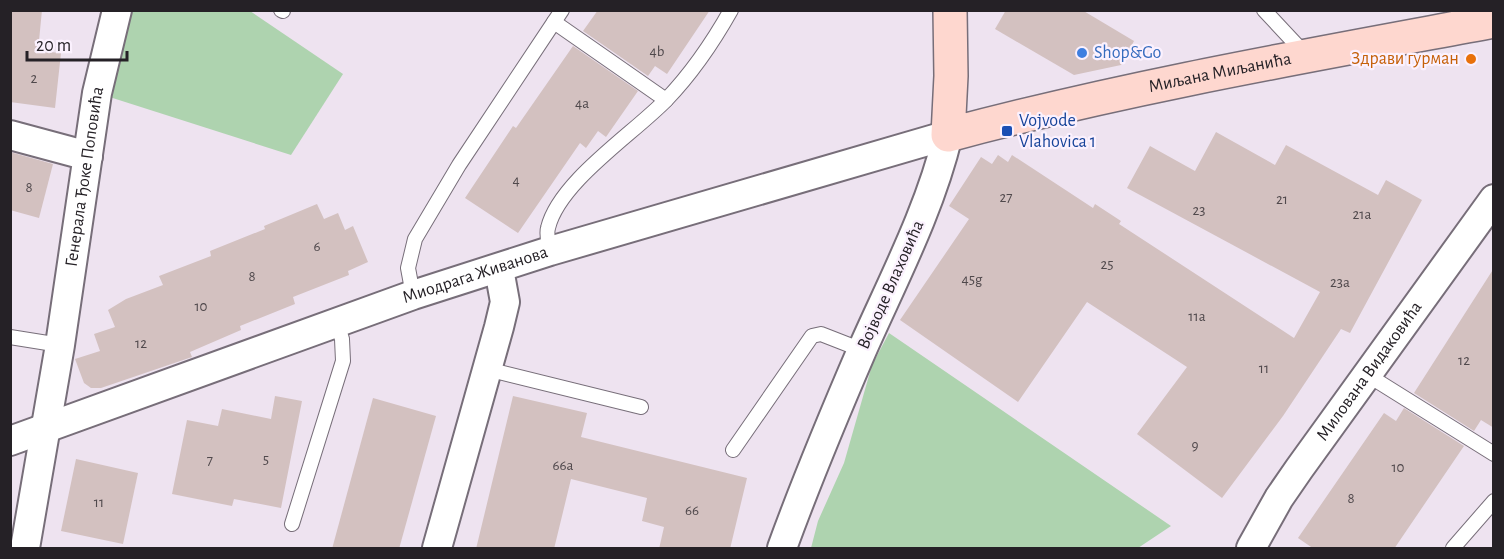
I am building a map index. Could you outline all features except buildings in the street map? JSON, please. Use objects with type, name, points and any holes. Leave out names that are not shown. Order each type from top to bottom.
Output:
[{"type":"street","name":"Генерала Ђоке Поповића","points":[[25,549],[47,428],[97,93],[117,10]]},
{"type":"street","name":"Војводе Влаховића","points":[[782,549],[862,350],[918,223],[948,135],[951,76],[950,10]]},
{"type":"street","name":"Миљана Миљанића","points":[[948,135],[1018,116],[1307,56],[1494,21]]},
{"type":"street","points":[[10,135],[88,156]]},
{"type":"street","name":"Миодрага Живанова","points":[[10,441],[413,295],[550,251],[948,135]]},
{"type":"street","name":"Милована Видаковића","points":[[1251,549],[1279,498],[1366,374],[1490,211]]},
{"type":"street","points":[[436,549],[505,302],[499,269]]},
{"type":"lane","points":[[550,251],[547,231],[552,217],[573,188],[590,168],[666,100],[686,79],[731,10]]},
{"type":"lane","points":[[1264,10],[1307,56]]},
{"type":"lane","points":[[413,295],[408,268],[415,239],[459,165],[558,16],[666,100]]},
{"type":"lane","points":[[292,524],[343,361],[342,339],[337,323]]},
{"type":"lane","points":[[733,450],[812,336],[821,334],[862,350]]},
{"type":"lane","points":[[10,337],[60,345]]},
{"type":"lane","points":[[487,369],[641,407]]},
{"type":"lane","points":[[1366,374],[1494,454]]},
{"type":"lane","points":[[1453,549],[1494,501]]},
{"type":"green space","points":[[117,11],[250,11],[343,74],[291,155],[97,93]]},
{"type":"green space","points":[[889,333],[1171,526],[1138,548],[811,548],[818,521],[844,463],[872,365]]},
{"type":"place","name":"Shop&Go","points":[[1082,53]]},
{"type":"place","name":"Здрави гурман","points":[[1471,59]]},
{"type":"place","name":"Vojvode Vlahovica 1","points":[[1007,131]]}]
